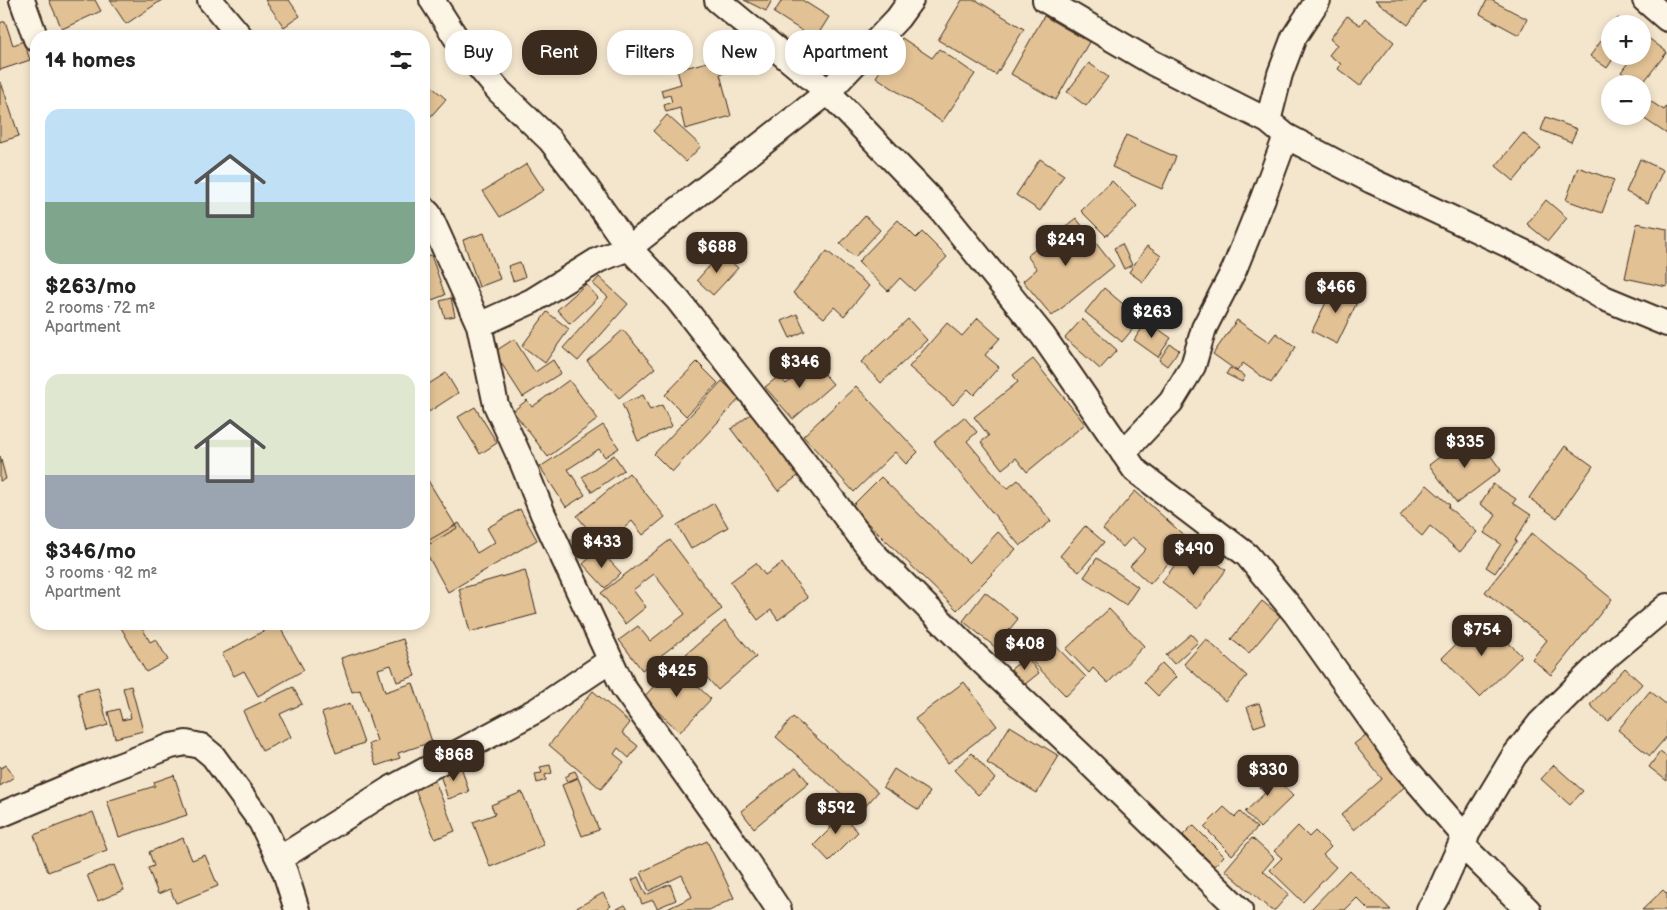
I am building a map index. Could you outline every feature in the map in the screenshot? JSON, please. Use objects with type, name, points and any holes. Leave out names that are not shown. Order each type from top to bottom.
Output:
[{"type":"street","points":[[22,0],[33,30]]},
{"type":"street","points":[[210,0],[235,30]]},
{"type":"street","points":[[432,0],[460,44],[499,91],[550,140],[629,248],[684,308],[872,552],[976,656],[1240,910]]},
{"type":"street","points":[[717,0],[828,92],[942,211],[1043,336],[1135,470],[1247,554],[1295,612],[1403,765],[1463,841],[1528,910]]},
{"type":"street","points":[[479,325],[532,302],[598,260],[629,248],[828,92],[898,18],[911,0]]},
{"type":"street","points":[[1045,0],[1153,64],[1268,120],[1286,136],[1372,182],[1530,254],[1604,298],[1667,324]]},
{"type":"street","points":[[1268,120],[1280,74],[1294,38],[1318,0]]},
{"type":"street","points":[[1646,0],[1667,19]]},
{"type":"street","points":[[1124,453],[1171,402],[1192,366],[1204,328],[1234,270],[1264,198],[1286,136]]},
{"type":"street","points":[[430,216],[479,325],[496,405],[543,514],[623,687],[729,835],[779,910]]},
{"type":"street","points":[[1429,910],[1463,841],[1514,756],[1540,723],[1611,653],[1667,606]]},
{"type":"street","points":[[279,859],[390,789],[537,710],[611,660]]},
{"type":"street","points":[[0,815],[95,775],[171,746],[186,743],[201,746],[213,756],[260,822],[286,872],[297,910]]},
{"type":"building","points":[[49,0],[95,0],[101,11],[62,29]]},
{"type":"building","points":[[110,0],[162,0],[126,24]]},
{"type":"building","points":[[265,0],[289,0],[300,16],[284,27]]},
{"type":"building","points":[[744,0],[772,0],[766,11]]},
{"type":"building","points":[[782,0],[802,0],[829,17],[821,30],[801,30],[774,13]]},
{"type":"building","points":[[962,0],[976,0],[1024,29],[996,75],[938,40]]},
{"type":"building","points":[[1375,0],[1426,0],[1408,25]]},
{"type":"building","points":[[1487,0],[1491,0],[1527,19],[1519,35],[1480,14]]},
{"type":"building","points":[[1044,16],[1089,42],[1056,100],[1011,74]]},
{"type":"building","points":[[1347,16],[1360,25],[1365,18],[1394,42],[1360,86],[1338,69],[1341,64],[1329,55],[1337,45],[1330,39]]},
{"type":"building","points":[[5,21],[13,45],[24,41],[30,60],[0,70],[0,23]]},
{"type":"building","points":[[1651,40],[1667,52],[1649,75],[1625,75],[1621,72],[1626,65],[1651,65]]},
{"type":"building","points":[[906,41],[932,58],[939,49],[975,74],[942,122],[876,77],[877,75],[906,75]]},
{"type":"building","points":[[1601,41],[1601,64],[1590,56]]},
{"type":"building","points":[[703,63],[703,75],[720,75],[731,116],[685,129],[680,108],[666,112],[664,105],[672,102],[670,95],[663,97],[661,90],[681,84],[678,75],[693,75],[693,66]]},
{"type":"building","points":[[1089,63],[1108,77],[1086,106],[1067,92]]},
{"type":"building","points":[[0,83],[19,136],[0,142]]},
{"type":"building","points":[[430,85],[446,99],[430,117]]},
{"type":"building","points":[[1651,102],[1664,110],[1667,106],[1667,134],[1651,123]]},
{"type":"building","points":[[667,115],[701,146],[686,162],[653,131]]},
{"type":"building","points":[[1546,117],[1577,129],[1571,142],[1541,130]]},
{"type":"building","points":[[1523,133],[1541,148],[1514,181],[1496,166]]},
{"type":"building","points":[[1126,135],[1176,157],[1162,189],[1112,167]]},
{"type":"building","points":[[1040,159],[1064,175],[1040,211],[1016,195]]},
{"type":"building","points":[[1640,159],[1663,170],[1648,203],[1626,192]]},
{"type":"building","points":[[527,164],[544,190],[500,217],[483,191]]},
{"type":"building","points":[[1578,167],[1614,180],[1602,213],[1566,200]]},
{"type":"building","points":[[1112,181],[1137,206],[1106,236],[1081,211]]},
{"type":"building","points":[[1546,200],[1567,218],[1548,241],[1527,224]]},
{"type":"building","points":[[865,216],[880,230],[855,257],[840,244]]},
{"type":"building","points":[[1076,218],[1114,266],[1052,316],[1023,281],[1037,269],[1027,256]]},
{"type":"building","points":[[898,220],[916,238],[922,232],[947,257],[914,291],[900,278],[888,291],[858,262]]},
{"type":"building","points":[[1637,223],[1667,229],[1667,287],[1625,278]]},
{"type":"building","points":[[484,233],[500,279],[479,287],[463,240]]},
{"type":"building","points":[[1122,244],[1132,265],[1124,269],[1114,248]]},
{"type":"building","points":[[1147,246],[1161,256],[1143,282],[1129,272]]},
{"type":"building","points":[[827,251],[869,286],[844,316],[834,307],[824,318],[793,293]]},
{"type":"building","points":[[721,253],[738,268],[713,295],[697,280]]},
{"type":"building","points":[[430,255],[445,295],[430,301]]},
{"type":"building","points":[[520,262],[525,277],[513,281],[508,266]]},
{"type":"building","points":[[599,277],[628,304],[578,361],[563,348],[608,297],[593,284]]},
{"type":"building","points":[[586,284],[598,298],[570,324],[557,310]]},
{"type":"building","points":[[1335,284],[1360,296],[1337,344],[1312,331]]},
{"type":"building","points":[[1104,288],[1141,319],[1122,342],[1085,312]]},
{"type":"building","points":[[451,298],[455,316],[445,318],[440,301]]},
{"type":"building","points":[[547,312],[569,329],[545,363],[522,346]]},
{"type":"building","points":[[797,314],[805,331],[790,338],[782,321]]},
{"type":"building","points":[[978,318],[1000,338],[985,355],[999,367],[974,395],[968,389],[953,405],[909,367],[947,323],[962,336]]},
{"type":"building","points":[[908,319],[927,340],[881,383],[861,362]]},
{"type":"building","points":[[1082,319],[1117,350],[1100,369],[1065,338]]},
{"type":"building","points":[[1237,320],[1269,342],[1276,333],[1296,347],[1271,383],[1243,363],[1237,371],[1213,354]]},
{"type":"building","points":[[1147,321],[1171,338],[1158,357],[1134,340]]},
{"type":"building","points":[[623,330],[655,368],[619,398],[587,361]]},
{"type":"building","points":[[514,339],[535,372],[553,360],[561,373],[523,397],[494,352]]},
{"type":"building","points":[[1170,344],[1179,350],[1167,366],[1159,360]]},
{"type":"building","points":[[1033,359],[1085,424],[1027,472],[1016,458],[1002,469],[981,442],[989,436],[974,417],[1018,382],[1013,375]]},
{"type":"building","points":[[813,361],[833,384],[793,419],[765,387],[779,376],[786,384]]},
{"type":"building","points":[[697,362],[718,383],[686,416],[665,395]]},
{"type":"building","points":[[1230,368],[1245,376],[1242,382],[1226,374]]},
{"type":"building","points":[[446,373],[458,393],[430,411],[430,383]]},
{"type":"building","points":[[569,380],[598,419],[548,457],[513,411],[527,400],[532,407]]},
{"type":"building","points":[[722,381],[740,398],[672,472],[654,454]]},
{"type":"building","points":[[856,386],[918,452],[906,464],[895,452],[854,492],[803,436]]},
{"type":"building","points":[[643,395],[650,410],[662,405],[672,426],[638,441],[622,404]]},
{"type":"building","points":[[475,407],[497,443],[480,454],[458,417]]},
{"type":"building","points":[[752,413],[799,475],[778,491],[731,429]]},
{"type":"building","points":[[964,417],[977,432],[967,441],[1007,489],[1018,480],[1051,521],[1020,546],[934,442]]},
{"type":"building","points":[[603,425],[619,448],[605,457],[599,449],[568,469],[585,495],[566,507],[540,467]]},
{"type":"building","points":[[1480,441],[1501,470],[1457,503],[1429,465],[1459,442],[1466,451]]},
{"type":"building","points":[[1565,446],[1593,466],[1557,518],[1529,498]]},
{"type":"building","points":[[614,455],[624,470],[592,492],[582,477]]},
{"type":"building","points":[[0,456],[6,479],[0,481]]},
{"type":"building","points":[[629,473],[665,517],[643,535],[632,521],[624,528],[631,536],[608,554],[577,516]]},
{"type":"building","points":[[881,477],[969,563],[998,532],[1016,549],[957,610],[851,507]]},
{"type":"building","points":[[430,484],[457,528],[430,544]]},
{"type":"building","points":[[1493,484],[1516,499],[1513,503],[1531,515],[1515,540],[1517,541],[1495,573],[1486,567],[1501,544],[1484,533],[1496,515],[1480,504]]},
{"type":"building","points":[[1427,485],[1450,505],[1448,507],[1477,532],[1460,552],[1430,526],[1422,536],[1400,516]]},
{"type":"building","points":[[1135,491],[1189,540],[1150,584],[1130,566],[1146,549],[1132,537],[1123,547],[1103,529]]},
{"type":"building","points":[[714,503],[728,527],[691,549],[677,525]]},
{"type":"building","points":[[520,509],[537,540],[448,592],[430,560],[430,540],[459,523],[477,553],[495,542],[487,528]]},
{"type":"building","points":[[1085,526],[1104,542],[1079,572],[1060,556]]},
{"type":"building","points":[[1532,533],[1612,599],[1551,675],[1532,659],[1547,640],[1485,592]]},
{"type":"building","points":[[670,540],[722,609],[642,670],[619,640],[638,626],[650,641],[685,614],[654,574],[633,590],[646,607],[625,624],[601,593]]},
{"type":"building","points":[[1191,544],[1226,570],[1197,609],[1162,582]]},
{"type":"building","points":[[599,549],[621,573],[605,588],[583,564]]},
{"type":"building","points":[[1097,558],[1138,587],[1126,605],[1084,577]]},
{"type":"building","points":[[756,563],[765,575],[782,563],[808,598],[778,620],[771,610],[758,620],[730,582]]},
{"type":"building","points":[[525,570],[537,614],[470,632],[459,589]]},
{"type":"building","points":[[985,592],[1018,619],[995,647],[963,621]]},
{"type":"building","points":[[1262,601],[1280,616],[1249,653],[1231,639]]},
{"type":"building","points":[[1109,609],[1144,646],[1108,683],[1093,668],[1089,673],[1066,649]]},
{"type":"building","points":[[1483,618],[1522,656],[1480,697],[1442,658]]},
{"type":"building","points":[[725,621],[756,657],[718,690],[686,654]]},
{"type":"building","points":[[122,630],[143,630],[150,642],[156,639],[168,660],[146,672]]},
{"type":"building","points":[[265,630],[281,630],[304,670],[258,696],[244,671],[234,676],[222,654]]},
{"type":"building","points":[[1191,634],[1198,642],[1174,664],[1166,655]]},
{"type":"building","points":[[1048,638],[1086,677],[1066,696],[1028,657]]},
{"type":"building","points":[[403,639],[415,676],[397,682],[391,665],[378,669],[385,692],[413,683],[432,742],[398,753],[400,758],[376,766],[369,744],[377,741],[360,690],[352,692],[341,658]]},
{"type":"building","points":[[1206,639],[1247,676],[1225,701],[1184,664]]},
{"type":"building","points":[[1027,657],[1039,673],[1024,685],[1011,669]]},
{"type":"building","points":[[1162,663],[1176,677],[1158,696],[1144,682]]},
{"type":"building","points":[[674,664],[711,699],[680,732],[643,698]]},
{"type":"building","points":[[1625,668],[1642,684],[1608,721],[1590,705]]},
{"type":"building","points":[[964,682],[997,726],[948,763],[915,719]]},
{"type":"building","points":[[131,686],[143,731],[115,738],[108,712],[119,709],[122,720],[131,718],[123,688]]},
{"type":"building","points":[[293,687],[302,704],[280,714],[291,737],[262,751],[243,711]]},
{"type":"building","points":[[98,688],[108,725],[88,731],[78,693]]},
{"type":"building","points":[[593,691],[630,723],[622,733],[638,746],[629,758],[618,748],[614,754],[624,762],[601,789],[549,745]]},
{"type":"building","points":[[1650,691],[1667,705],[1667,736],[1650,756],[1618,730]]},
{"type":"building","points":[[350,703],[364,743],[336,753],[322,713]]},
{"type":"building","points":[[1259,703],[1266,723],[1254,727],[1247,707]]},
{"type":"building","points":[[793,717],[878,792],[856,817],[840,803],[845,797],[776,737]]},
{"type":"building","points":[[1010,726],[1059,756],[1037,793],[987,763]]},
{"type":"building","points":[[1367,734],[1408,784],[1354,830],[1341,815],[1382,779],[1354,744]]},
{"type":"building","points":[[1660,752],[1667,757],[1667,781],[1649,767]]},
{"type":"building","points":[[972,753],[995,779],[978,795],[954,770]]},
{"type":"building","points":[[6,765],[14,777],[0,786],[0,766],[1,768]]},
{"type":"building","points":[[550,765],[552,773],[545,775],[546,780],[537,783],[535,774],[542,773],[540,767]]},
{"type":"building","points":[[1554,765],[1583,791],[1570,805],[1541,779]]},
{"type":"building","points":[[461,766],[469,792],[448,799],[439,772]]},
{"type":"building","points":[[1265,766],[1293,796],[1260,828],[1245,812],[1265,793],[1251,779]]},
{"type":"building","points":[[796,767],[809,783],[754,828],[741,811]]},
{"type":"building","points":[[894,769],[930,792],[919,810],[883,787]]},
{"type":"building","points":[[575,771],[578,777],[567,782],[565,777]]},
{"type":"building","points":[[174,775],[187,815],[119,837],[107,801],[155,786],[154,782]]},
{"type":"building","points":[[578,778],[599,830],[582,836],[562,785]]},
{"type":"building","points":[[435,781],[455,831],[435,839],[415,789]]},
{"type":"building","points":[[522,792],[544,845],[490,867],[473,822],[495,814],[491,805]]},
{"type":"building","points":[[1224,807],[1235,817],[1240,812],[1257,828],[1232,855],[1204,827]]},
{"type":"building","points":[[836,808],[858,832],[829,861],[814,845],[831,828],[824,820]]},
{"type":"building","points":[[93,812],[107,850],[48,872],[34,835]]},
{"type":"building","points":[[1193,825],[1224,856],[1214,866],[1183,835]]},
{"type":"building","points":[[1298,826],[1309,837],[1315,831],[1331,847],[1323,855],[1336,867],[1303,902],[1270,870],[1282,858],[1274,851]]},
{"type":"building","points":[[183,838],[192,860],[205,855],[218,886],[176,903],[170,889],[158,894],[148,868],[154,866],[149,852]]},
{"type":"building","points":[[1252,838],[1274,858],[1263,871],[1289,894],[1275,910],[1271,910],[1225,870]]},
{"type":"building","points":[[707,841],[734,898],[709,910],[665,910],[692,897],[682,875],[649,891],[641,872]]},
{"type":"building","points":[[114,865],[124,890],[98,901],[87,875]]},
{"type":"building","points":[[1349,870],[1391,910],[1369,910],[1357,898],[1345,910],[1310,910]]},
{"type":"building","points":[[638,877],[646,895],[670,884],[676,900],[657,908],[653,900],[642,904],[632,880]]},
{"type":"building","points":[[1663,890],[1667,894],[1667,910],[1642,910]]},
{"type":"building","points":[[603,893],[611,906],[604,910],[573,910]]},
{"type":"building","points":[[625,905],[628,910],[615,910]]}]
